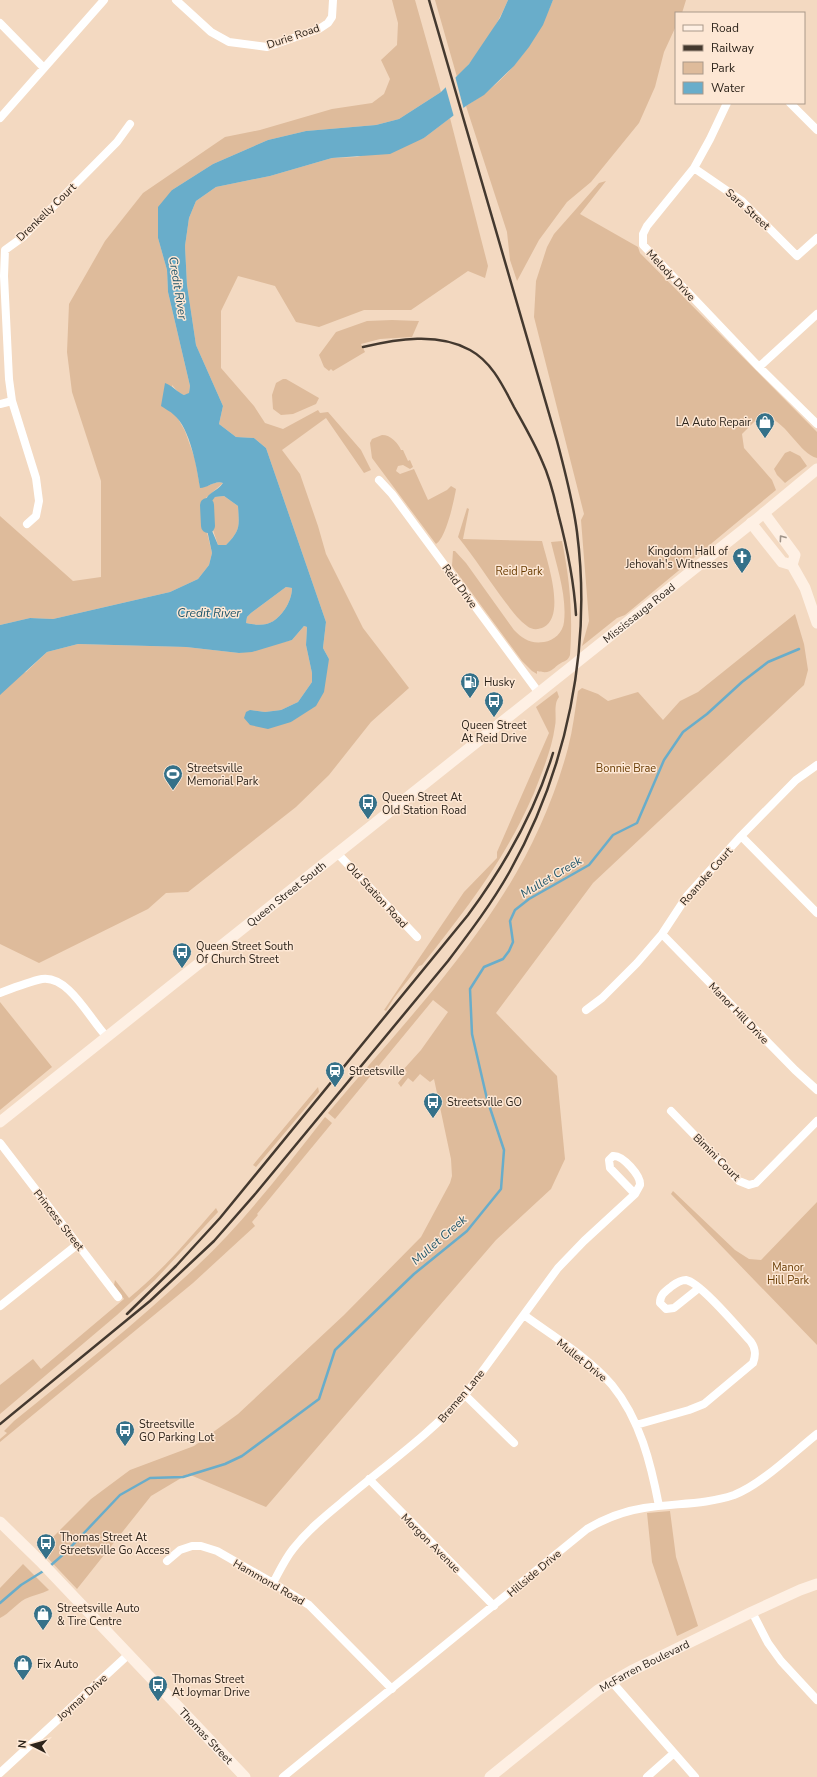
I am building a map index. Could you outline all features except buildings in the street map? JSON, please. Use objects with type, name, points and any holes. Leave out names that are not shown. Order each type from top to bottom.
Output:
[{"type":"main road","name":"Mississauga Road","points":[[572,665],[764,513],[817,469]]},
{"type":"main road","points":[[764,513],[795,555],[792,566]]},
{"type":"main road","points":[[751,523],[782,562],[792,566],[805,588],[817,623]]},
{"type":"main road","name":"Queen Street South","points":[[0,1122],[572,665]]},
{"type":"main road","name":"Thomas Street","points":[[0,1522],[40,1561],[245,1777]]},
{"type":"main road","name":"McFarren Boulevard","points":[[490,1777],[587,1698],[612,1682],[631,1671],[752,1612],[800,1590],[817,1584]]},
{"type":"street","points":[[0,118],[104,0]]},
{"type":"street","name":"Durie Road","points":[[176,0],[211,32],[229,42],[267,47],[319,29],[328,23],[332,17],[333,0]]},
{"type":"street","points":[[0,22],[44,68]]},
{"type":"street","name":"Melody Drive","points":[[727,104],[694,168],[647,226],[643,234],[643,245],[759,367],[817,424]]},
{"type":"street","points":[[791,104],[817,130]]},
{"type":"street","name":"Drenkelly Court","points":[[27,524],[36,516],[38,501],[36,478],[12,402],[9,379],[3,248],[23,237],[106,154],[130,124]]},
{"type":"street","name":"Sara Street","points":[[694,168],[742,201],[797,256],[817,238]]},
{"type":"street","points":[[759,367],[817,314]]},
{"type":"street","points":[[0,404],[12,402]]},
{"type":"street","name":"Reid Drive","points":[[379,480],[390,491],[539,692]]},
{"type":"street","name":"Roanoke Court","points":[[586,1010],[602,998],[637,963],[662,934],[687,896],[741,836],[796,780],[817,766]]},
{"type":"street","points":[[741,836],[817,914]]},
{"type":"street","name":"Old Station Road","points":[[338,853],[417,937]]},
{"type":"street","name":"Manor Hill Drive","points":[[662,934],[795,1070],[817,1090]]},
{"type":"street","points":[[0,993],[42,979],[57,980],[67,987],[107,1037]]},
{"type":"street","name":"Bimini Court","points":[[671,1111],[740,1181],[749,1185],[756,1183],[817,1121]]},
{"type":"street","name":"Princess Street","points":[[0,1144],[118,1297]]},
{"type":"street","points":[[613,1156],[622,1158],[638,1175],[640,1185],[635,1194],[610,1168],[609,1160],[613,1156]]},
{"type":"street","name":"Bremen Lane","points":[[273,1583],[291,1550],[301,1539],[369,1480],[430,1431],[465,1395],[544,1286],[570,1255],[635,1194]]},
{"type":"street","points":[[0,1306],[78,1244]]},
{"type":"street","points":[[636,1425],[704,1404],[753,1364],[756,1357],[756,1350],[751,1342],[699,1288],[688,1281],[680,1281],[662,1294],[660,1303],[666,1309],[674,1308],[699,1288]]},
{"type":"street","name":"Mullet Drive","points":[[524,1315],[602,1374],[620,1397],[644,1442],[659,1506]]},
{"type":"street","points":[[465,1395],[514,1443]]},
{"type":"street","name":"Hillside Drive","points":[[283,1777],[579,1535],[595,1525],[628,1512],[659,1506],[713,1500],[741,1491],[760,1480],[817,1434]]},
{"type":"street","name":"Morgon Avenue","points":[[369,1480],[494,1606]]},
{"type":"street","name":"Hammond Road","points":[[167,1561],[180,1550],[192,1546],[201,1546],[217,1551],[309,1605],[392,1689]]},
{"type":"street","points":[[752,1612],[781,1661],[817,1700]]},
{"type":"street","name":"Joymar Drive","points":[[0,1773],[129,1654]]},
{"type":"street","points":[[612,1682],[695,1777]]},
{"type":"street","points":[[647,1777],[674,1753]]},
{"type":"green space","points":[[392,0],[415,0],[441,92],[399,119],[376,125],[306,131],[268,140],[213,164],[172,190],[158,238],[167,270],[168,292],[190,386],[189,394],[184,395],[179,393],[172,385],[176,415],[185,431],[195,459],[200,487],[217,482],[223,483],[206,498],[212,499],[215,497],[224,496],[238,506],[239,523],[237,531],[226,545],[218,545],[213,530],[206,528],[212,553],[209,565],[198,579],[170,592],[53,619],[30,618],[0,625],[0,516],[73,581],[101,577],[101,481],[72,392],[67,352],[69,304],[105,241],[143,193],[225,137],[260,130],[332,109],[372,103],[384,94],[390,79],[381,60],[397,45],[398,23]]},
{"type":"green space","points":[[435,0],[508,0],[486,41],[473,60],[457,77]]},
{"type":"green space","points":[[553,0],[686,0],[682,12],[675,12],[675,28],[664,52],[655,87],[639,123],[591,182],[567,202],[539,240],[517,281],[510,260],[507,232],[466,106],[495,85],[507,73],[529,46]]},
{"type":"green space","points":[[450,118],[488,266],[485,278],[468,271],[411,310],[364,310],[319,327],[296,322],[275,286],[238,276],[221,311],[221,368],[254,406],[265,423],[283,429],[318,410],[320,413],[328,412],[361,450],[371,470],[364,473],[326,418],[282,450],[300,474],[326,554],[363,628],[409,688],[371,722],[329,775],[296,807],[188,892],[166,893],[148,909],[39,963],[0,944],[0,680],[26,672],[47,652],[78,644],[186,647],[239,653],[292,640],[304,626],[307,627],[306,645],[312,673],[312,682],[298,702],[281,710],[265,712],[250,710],[291,722],[329,659],[323,648],[326,622],[266,448],[254,438],[236,437],[219,424],[223,406],[196,345],[187,285],[185,246],[189,218],[196,201],[216,187],[270,176],[332,158],[357,157],[424,138]]},
{"type":"green space","points":[[606,181],[580,214],[638,247],[640,253],[817,432],[817,458],[805,451],[775,420],[768,417],[758,418],[742,434],[744,448],[772,480],[776,490],[625,615],[617,618],[582,646],[589,621],[581,520],[584,514],[534,317],[536,281],[547,247],[554,234],[599,183]]},
{"type":"green space","points":[[367,321],[419,321],[412,337],[380,339],[361,344],[365,352],[333,371],[331,369],[329,371],[324,367],[319,355],[336,332]]},
{"type":"green space","points":[[286,379],[319,398],[316,404],[293,414],[281,415],[273,409],[272,395],[276,383]]},
{"type":"green space","points":[[382,435],[388,436],[396,442],[401,450],[403,450],[408,461],[410,460],[413,467],[410,469],[403,465],[398,466],[396,471],[400,474],[414,469],[428,500],[447,490],[451,486],[456,489],[446,527],[443,535],[436,544],[372,458],[370,443],[372,439]]},
{"type":"green space","points":[[790,451],[800,456],[807,466],[785,483],[777,475],[774,469],[785,453]]},
{"type":"green space","name":"Reid Park","points":[[467,508],[469,509],[463,539],[542,541],[551,574],[554,600],[554,611],[550,621],[544,627],[533,629],[518,618],[458,537]]},
{"type":"green space","points":[[562,541],[570,598],[570,655],[567,660],[549,672],[537,671],[537,674],[522,661],[452,566],[453,551],[455,551],[466,563],[514,630],[527,640],[544,642],[551,640],[560,632],[564,622],[565,612],[563,592],[551,542]]},
{"type":"green space","points":[[286,587],[292,588],[289,602],[281,614],[273,622],[263,625],[246,623],[247,617],[251,613]]},
{"type":"green space","name":"Bonnie Brae","points":[[795,614],[804,644],[808,670],[804,685],[593,883],[496,1013],[557,1076],[565,1159],[551,1189],[496,1240],[266,1507],[188,1474],[151,1496],[77,1589],[42,1552],[42,1548],[91,1499],[130,1470],[194,1446],[238,1414],[344,1315],[421,1237],[450,1183],[452,1176],[451,1159],[434,1079],[430,1082],[420,1074],[413,1082],[408,1078],[401,1087],[398,1083],[407,1072],[403,1070],[421,1050],[448,1012],[433,1000],[335,1119],[328,1113],[416,1011],[458,959],[497,904],[519,868],[548,809],[562,768],[570,741],[578,691],[582,688],[598,694],[608,701],[638,692],[663,720],[680,701],[698,692]]},
{"type":"green space","points":[[557,691],[559,697],[556,703],[556,723],[549,752],[534,793],[511,840],[470,903],[422,965],[419,966],[394,998],[386,1011],[384,1010],[464,892],[497,858],[497,852],[549,733],[536,707]]},
{"type":"green space","points":[[0,1002],[52,1067],[0,1110]]},
{"type":"green space","points":[[318,1087],[319,1092],[256,1167],[253,1165]]},
{"type":"green space","points":[[325,1117],[332,1123],[257,1214],[258,1215],[252,1222],[255,1226],[193,1283],[0,1442],[0,1439],[7,1433],[4,1431],[14,1421],[130,1326],[214,1249],[264,1194]]},
{"type":"green space","name":"Manor Hill Park","points":[[673,1191],[735,1250],[749,1259],[761,1260],[817,1202],[817,1345],[671,1194]]},
{"type":"green space","points":[[216,1208],[218,1212],[155,1280],[117,1315],[0,1414],[0,1385],[33,1359],[41,1369],[124,1299],[114,1285],[115,1280],[129,1298],[164,1265]]},
{"type":"green space","points":[[670,1511],[676,1557],[698,1626],[677,1636],[652,1562],[647,1513]]},
{"type":"green space","points":[[23,1564],[49,1590],[25,1599],[0,1618],[0,1588]]},
{"type":"water","name":"Credit River","points":[[508,0],[553,0],[543,25],[529,47],[514,66],[484,95],[466,106],[424,138],[390,154],[332,158],[270,176],[216,187],[196,201],[189,218],[185,246],[187,285],[196,345],[223,406],[219,424],[236,437],[254,438],[266,448],[326,622],[323,648],[329,659],[324,692],[316,706],[291,722],[268,729],[250,725],[244,718],[246,712],[250,710],[265,712],[281,710],[298,702],[312,682],[312,673],[306,645],[307,627],[304,626],[292,640],[252,652],[239,653],[186,647],[78,644],[47,652],[0,695],[0,625],[30,618],[53,619],[170,592],[198,579],[209,565],[212,553],[206,525],[210,526],[218,545],[226,545],[237,531],[239,518],[238,506],[224,496],[215,497],[209,505],[205,504],[207,497],[223,483],[214,483],[200,488],[192,449],[184,429],[180,421],[171,412],[161,406],[165,383],[184,395],[189,393],[190,386],[168,292],[167,270],[158,238],[158,207],[172,190],[213,164],[268,140],[306,131],[376,125],[399,119],[441,92],[469,64],[500,18]],"holes":[[[286,587],[292,588],[288,604],[273,622],[263,625],[246,623],[247,617],[251,613]]]},
{"type":"pier","points":[[455,76],[464,110],[454,117],[445,85]]},
{"type":"waterway","name":"Credit River","points":[[207,505],[208,526]]},
{"type":"waterway","name":"Mullet Creek","points":[[50,1566],[66,1552],[120,1495],[150,1478],[183,1477],[225,1464],[242,1456],[319,1399],[335,1350],[414,1274],[467,1231],[501,1189],[504,1150],[487,1099],[472,1034],[470,989],[484,967],[503,959],[509,951],[513,942],[510,921],[515,910],[529,899],[589,865],[613,835],[637,823],[664,760],[683,732],[707,714],[742,682],[768,662],[799,649]]},
{"type":"waterway","name":"Mullet Creek","points":[[0,1603],[21,1585],[45,1570]]},
{"type":"railway","points":[[0,1424],[150,1301],[214,1241],[256,1193],[448,961],[473,928],[503,883],[530,832],[547,791],[560,750],[570,707],[577,664],[581,620],[581,576],[577,532],[573,509],[557,441],[429,0]]},
{"type":"railway","points":[[363,347],[403,340],[431,339],[445,341],[458,344],[470,350],[478,355],[491,368],[529,434],[547,474],[567,551],[574,589],[576,615]]},
{"type":"railway","points":[[127,1314],[176,1266],[220,1218],[468,915],[482,896],[518,837],[546,775],[553,753]]},
{"type":"place","name":"LA Auto Repair","points":[[765,439]]},
{"type":"place","name":"Kingdom Hall of Jehovah's Witnesses","points":[[742,574]]},
{"type":"place","name":"Husky","points":[[470,699]]},
{"type":"place","name":"Queen Street At Reid Drive","points":[[494,718]]},
{"type":"place","name":"Streetsville Memorial Park","points":[[173,791]]},
{"type":"place","name":"Queen Street At Old Station Road","points":[[368,820]]},
{"type":"place","name":"Queen Street South Of Church Street","points":[[182,969]]},
{"type":"place","name":"Streetsville","points":[[335,1088]]},
{"type":"place","name":"Streetsville GO","points":[[433,1119]]},
{"type":"place","name":"Streetsville GO Parking Lot","points":[[125,1447]]},
{"type":"place","name":"Thomas Street At Streetsville Go Access","points":[[46,1560]]},
{"type":"place","name":"Streetsville Auto & Tire Centre","points":[[43,1631]]},
{"type":"place","name":"Fix Auto","points":[[23,1681]]},
{"type":"place","name":"Thomas Street At Joymar Drive","points":[[158,1702]]}]
